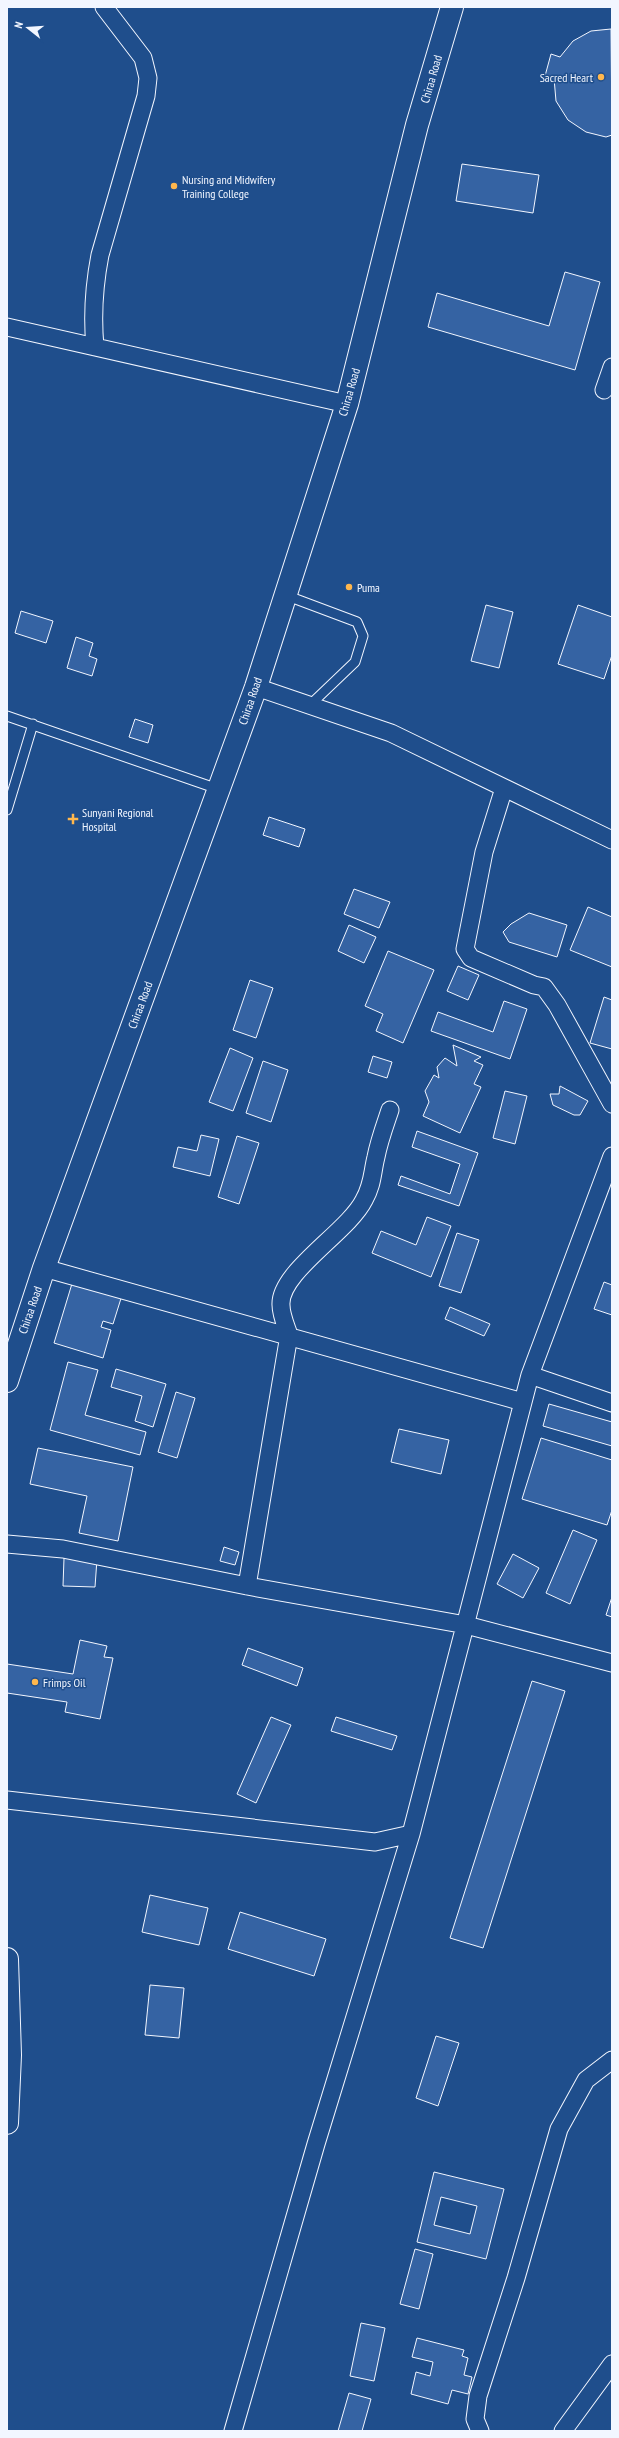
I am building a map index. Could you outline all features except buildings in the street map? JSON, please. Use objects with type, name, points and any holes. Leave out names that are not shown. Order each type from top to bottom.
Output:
[{"type":"highway","name":"Chiraa Road","points":[[7,1381],[44,1268],[256,687],[347,404],[417,125],[452,7]]},
{"type":"highway","points":[[7,1959],[10,2055],[7,2123]]},
{"type":"street","points":[[95,347],[92,321],[95,280],[100,255],[146,96],[148,78],[143,58],[104,7]]},
{"type":"street","points":[[7,327],[347,404]]},
{"type":"street","points":[[604,390],[612,367]]},
{"type":"street","points":[[256,687],[391,733],[612,840]]},
{"type":"street","points":[[504,788],[484,852],[465,949],[471,958],[534,985],[544,987],[557,1005],[612,1104]]},
{"type":"street","points":[[247,1586],[289,1335],[280,1305],[285,1287],[297,1271],[354,1218],[364,1201],[373,1180],[376,1157],[390,1110]]},
{"type":"street","points":[[233,2431],[316,2144],[411,1834],[530,1375],[612,1157]]},
{"type":"street","points":[[44,1268],[289,1335],[523,1402]]},
{"type":"street","points":[[530,1375],[612,1403]]},
{"type":"street","points":[[7,1544],[63,1548],[247,1586],[466,1625],[612,1664]]},
{"type":"street","points":[[7,1800],[375,1842],[411,1834]]},
{"type":"street","points":[[480,2431],[475,2419],[478,2396],[516,2278],[559,2130],[586,2080],[612,2060]]},
{"type":"street","points":[[563,2431],[612,2364]]},
{"type":"lane","points":[[285,595],[357,622],[363,636],[355,662],[310,705]]},
{"type":"lane","points":[[7,716],[218,789]]},
{"type":"lane","points":[[7,810],[33,724]]},
{"type":"place","name":"Sacred Heart","points":[[601,77]]},
{"type":"place","name":"Nursing and Midwifery Training College","points":[[174,186]]},
{"type":"place","name":"Puma","points":[[349,587]]},
{"type":"place","name":"Sunyani Regional Hospital","points":[[73,819]]},
{"type":"place","name":"Frimps Oil","points":[[35,1682]]}]
